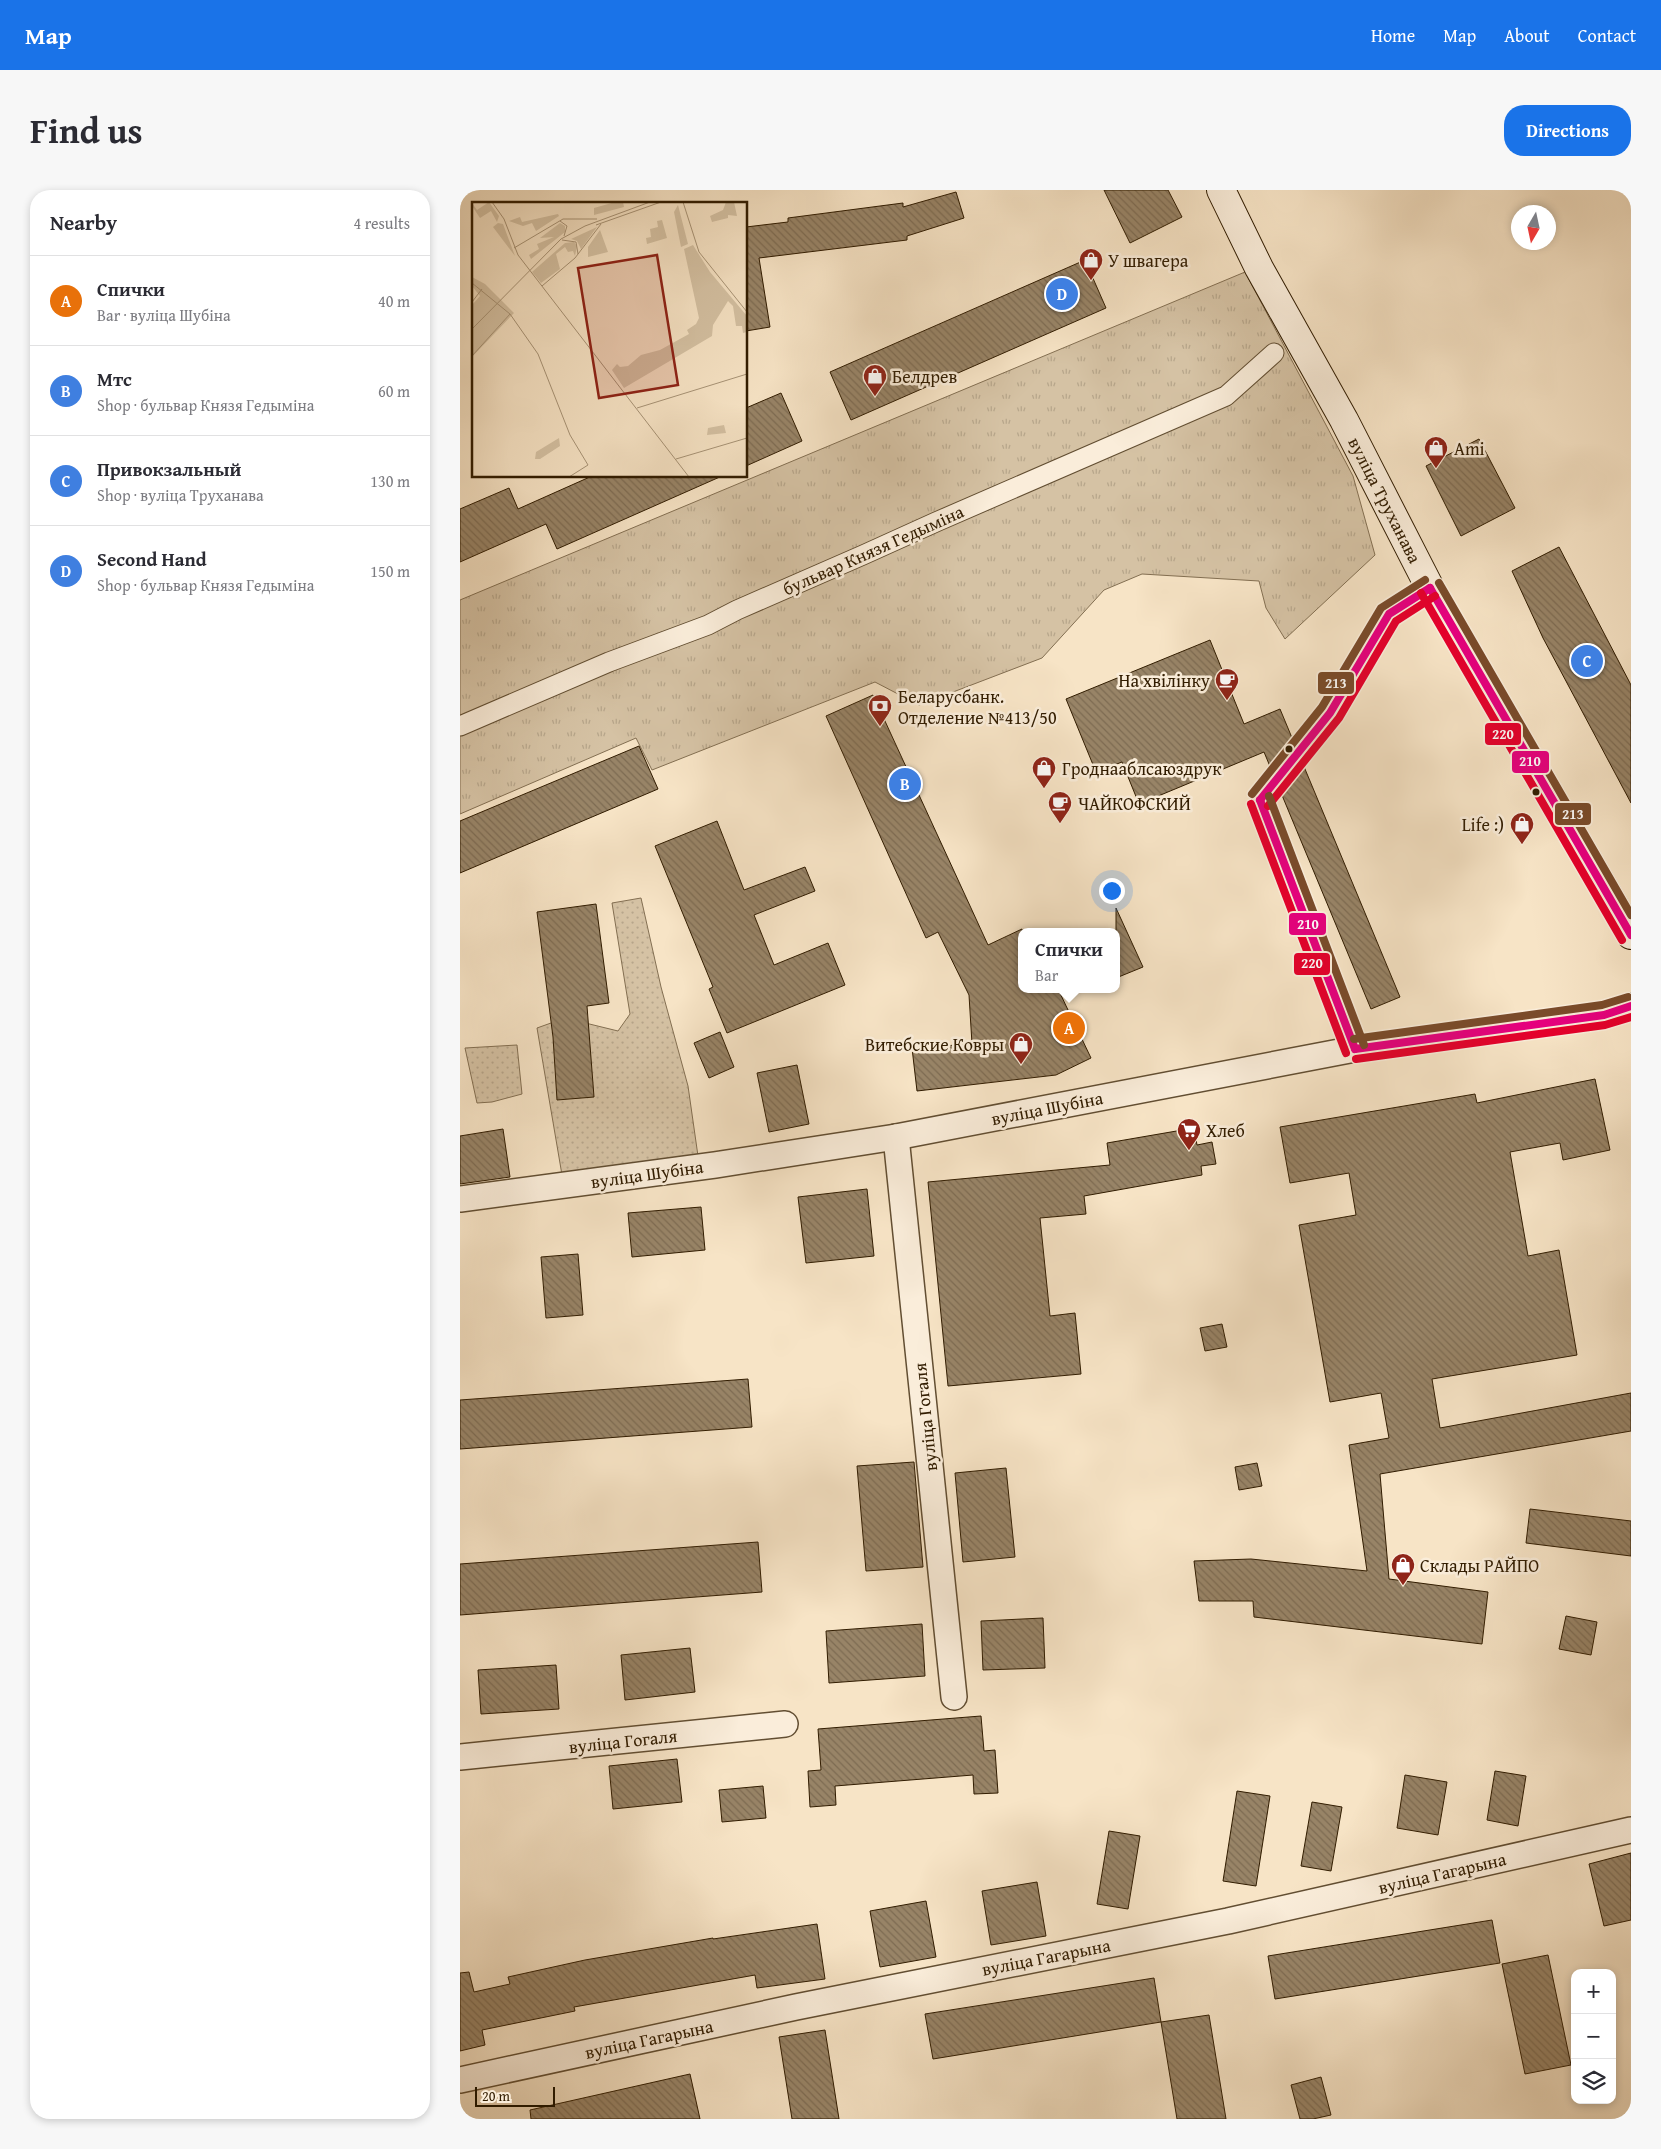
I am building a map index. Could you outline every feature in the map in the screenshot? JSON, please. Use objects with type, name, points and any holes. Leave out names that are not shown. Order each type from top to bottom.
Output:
[{"type":"main road","name":"вуліца Труханава","points":[[1221,190],[1260,268],[1344,420],[1430,588],[1631,935]]},
{"type":"street","name":"бульвар Князя Гедыміна","points":[[460,726],[609,662],[708,625],[737,610],[863,556],[936,522],[1226,396],[1274,353]]},
{"type":"street","name":"вуліца Шубіна","points":[[460,1199],[715,1165],[896,1137],[1355,1049],[1604,1015],[1631,1006]]},
{"type":"street","name":"вуліца Гогаля","points":[[896,1137],[954,1697]]},
{"type":"street","name":"вуліца Гогаля","points":[[460,1757],[785,1724]]},
{"type":"street","name":"вуліца Гагарына","points":[[460,2080],[796,2007],[1228,1921],[1631,1830]]},
{"type":"green space","points":[[1245,272],[1353,476],[1375,555],[1285,639],[1266,608],[1259,581],[1142,574],[1104,590],[1042,658],[919,705],[875,682],[652,770],[636,738],[460,814],[460,600]]},
{"type":"green space","points":[[641,898],[661,987],[688,1086],[698,1156],[562,1175],[537,1028],[565,1018],[618,1031],[630,1014],[612,903]]},
{"type":"green space","points":[[517,1045],[522,1094],[492,1102],[477,1103],[465,1048]]},
{"type":"building","points":[[1104,190],[1168,190],[1182,217],[1130,243]]},
{"type":"building","points":[[956,192],[964,218],[907,236],[907,240],[759,258],[770,327],[748,331],[748,227],[788,222],[788,218],[903,203],[903,207]]},
{"type":"building","points":[[1085,260],[1106,308],[851,420],[830,372]]},
{"type":"building","points":[[781,393],[802,441],[748,465],[748,407]]},
{"type":"building","points":[[1479,439],[1515,508],[1461,536],[1426,466]]},
{"type":"building","points":[[588,478],[717,478],[557,549],[546,524],[460,562],[460,509],[509,488],[518,509]]},
{"type":"building","points":[[1559,547],[1631,685],[1631,803],[1543,638],[1512,571]]},
{"type":"building","points":[[1210,640],[1244,724],[1280,709],[1400,997],[1371,1009],[1264,752],[1139,804],[1122,762],[1096,772],[1066,699]]},
{"type":"building","points":[[873,695],[988,945],[1018,931],[1018,993],[1060,993],[1091,1058],[1056,1075],[917,1091],[912,1048],[972,1044],[969,995],[938,932],[926,938],[826,716]]},
{"type":"building","points":[[639,746],[658,789],[460,873],[460,821]]},
{"type":"building","points":[[717,821],[744,890],[805,867],[815,891],[754,915],[774,965],[828,943],[845,985],[727,1033],[709,989],[713,987],[655,846]]},
{"type":"building","points":[[596,904],[609,1003],[587,1006],[594,1097],[557,1100],[553,1037],[537,912]]},
{"type":"building","points":[[1116,908],[1143,967],[1120,976],[1120,928],[1116,928]]},
{"type":"building","points":[[720,1032],[734,1067],[709,1078],[694,1043]]},
{"type":"building","points":[[797,1065],[809,1124],[769,1132],[757,1073]]},
{"type":"building","points":[[1595,1079],[1610,1150],[1563,1160],[1560,1143],[1510,1152],[1528,1256],[1559,1250],[1577,1355],[1432,1379],[1440,1428],[1631,1393],[1631,1431],[1380,1474],[1389,1579],[1488,1592],[1482,1644],[1254,1617],[1253,1601],[1199,1601],[1194,1561],[1251,1559],[1367,1571],[1349,1445],[1389,1438],[1381,1393],[1330,1402],[1299,1225],[1356,1215],[1349,1173],[1290,1183],[1280,1127],[1475,1094],[1477,1103]]},
{"type":"building","points":[[1194,1128],[1197,1145],[1212,1142],[1216,1164],[1201,1166],[1202,1175],[1084,1196],[1086,1214],[1040,1218],[1050,1316],[1075,1313],[1081,1374],[948,1386],[928,1182],[1110,1165],[1107,1143]]},
{"type":"building","points":[[503,1129],[510,1177],[460,1184],[460,1136]]},
{"type":"building","points":[[867,1189],[874,1256],[806,1263],[798,1197]]},
{"type":"building","points":[[701,1207],[705,1250],[632,1257],[628,1213]]},
{"type":"building","points":[[578,1254],[583,1315],[546,1318],[541,1257]]},
{"type":"building","points":[[1222,1324],[1227,1347],[1205,1351],[1200,1328]]},
{"type":"building","points":[[748,1379],[752,1427],[460,1449],[460,1400]]},
{"type":"building","points":[[914,1462],[923,1567],[866,1571],[857,1466]]},
{"type":"building","points":[[1257,1463],[1262,1486],[1239,1490],[1235,1467]]},
{"type":"building","points":[[1006,1468],[1015,1557],[963,1562],[955,1473]]},
{"type":"building","points":[[1530,1509],[1631,1521],[1631,1556],[1526,1543]]},
{"type":"building","points":[[758,1542],[762,1592],[460,1615],[460,1564]]},
{"type":"building","points":[[1566,1616],[1597,1622],[1591,1655],[1559,1649]]},
{"type":"building","points":[[1043,1618],[1045,1668],[983,1670],[981,1621]]},
{"type":"building","points":[[922,1624],[925,1676],[829,1683],[826,1631]]},
{"type":"building","points":[[690,1648],[695,1692],[625,1700],[621,1655]]},
{"type":"building","points":[[556,1665],[559,1709],[481,1714],[478,1670]]},
{"type":"building","points":[[981,1716],[984,1751],[995,1750],[998,1793],[974,1794],[973,1775],[835,1786],[836,1805],[810,1807],[808,1771],[821,1770],[818,1729]]},
{"type":"building","points":[[677,1759],[682,1802],[613,1809],[609,1766]]},
{"type":"building","points":[[1495,1771],[1526,1776],[1518,1826],[1487,1820]]},
{"type":"building","points":[[1405,1775],[1447,1782],[1438,1835],[1397,1828]]},
{"type":"building","points":[[763,1786],[766,1818],[722,1822],[719,1790]]},
{"type":"building","points":[[1237,1791],[1270,1796],[1256,1886],[1223,1881]]},
{"type":"building","points":[[1312,1802],[1342,1807],[1331,1871],[1301,1866]]},
{"type":"building","points":[[1109,1831],[1140,1836],[1128,1909],[1097,1904]]},
{"type":"building","points":[[1631,1853],[1631,1920],[1604,1926],[1589,1864]]},
{"type":"building","points":[[1037,1882],[1046,1936],[991,1945],[982,1891]]},
{"type":"building","points":[[926,1901],[936,1957],[880,1967],[870,1911]]},
{"type":"building","points":[[1492,1920],[1500,1963],[1275,1999],[1268,1956]]},
{"type":"building","points":[[817,1924],[825,1979],[757,1988],[755,1975],[574,2007],[575,2011],[482,2030],[485,2045],[460,2051],[460,1973],[469,1972],[474,1992],[510,1984],[508,1977],[585,1960],[713,1938]]},
{"type":"building","points":[[1548,1955],[1571,2065],[1525,2074],[1502,1964]]},
{"type":"building","points":[[1154,1978],[1161,2022],[933,2059],[925,2014]]},
{"type":"building","points":[[1209,2015],[1226,2119],[1177,2119],[1161,2022]]},
{"type":"building","points":[[825,2030],[839,2119],[792,2119],[779,2037]]},
{"type":"building","points":[[690,2074],[700,2119],[531,2119],[530,2110]]},
{"type":"building","points":[[1321,2077],[1331,2115],[1313,2119],[1300,2119],[1291,2085]]},
{"type":"transit line","name":"213","points":[[1252,794],[1322,707],[1381,608],[1425,580]]},
{"type":"transit line","name":"213","points":[[1439,583],[1631,915]]},
{"type":"transit line","name":"210","points":[[1430,588],[1631,935]]},
{"type":"transit line","name":"210","points":[[1260,800],[1330,713],[1389,614],[1430,588]]},
{"type":"transit line","name":"220","points":[[1421,593],[1622,940]]},
{"type":"transit line","name":"220","points":[[1268,806],[1339,718],[1396,621],[1435,596]]},
{"type":"transit line","name":"213","points":[[1269,796],[1364,1045]]},
{"type":"transit line","name":"210","points":[[1260,800],[1355,1049]]},
{"type":"transit line","name":"220","points":[[1251,804],[1346,1053]]},
{"type":"transit line","name":"213","points":[[1354,1039],[1602,1005],[1628,997]]},
{"type":"transit line","name":"210","points":[[1355,1049],[1604,1015],[1631,1006]]},
{"type":"transit line","name":"220","points":[[1356,1059],[1605,1025],[1631,1017]]},
{"type":"place","name":"У швагера","points":[[1091,281]]},
{"type":"place","name":"Second Hand","points":[[1062,294]]},
{"type":"place","name":"Белдрев","points":[[875,397]]},
{"type":"place","name":"Ami","points":[[1436,469]]},
{"type":"place","name":"Привокзальный","points":[[1587,661]]},
{"type":"place","name":"На хвілінку","points":[[1227,701]]},
{"type":"place","name":"Беларусбанк. Отделение №413/50","points":[[880,727]]},
{"type":"place","name":"Мтс","points":[[905,784]]},
{"type":"place","name":"Гроднааблсаюздрук","points":[[1044,789]]},
{"type":"place","name":"ЧАЙКОФСКИЙ","points":[[1060,824]]},
{"type":"place","name":"Life :)","points":[[1522,845]]},
{"type":"place","name":"Спички","points":[[1069,1028]]},
{"type":"place","name":"Витебские Ковры","points":[[1021,1065]]},
{"type":"place","name":"Хлеб","points":[[1189,1151]]},
{"type":"place","name":"Склады РАЙПО","points":[[1403,1586]]}]
